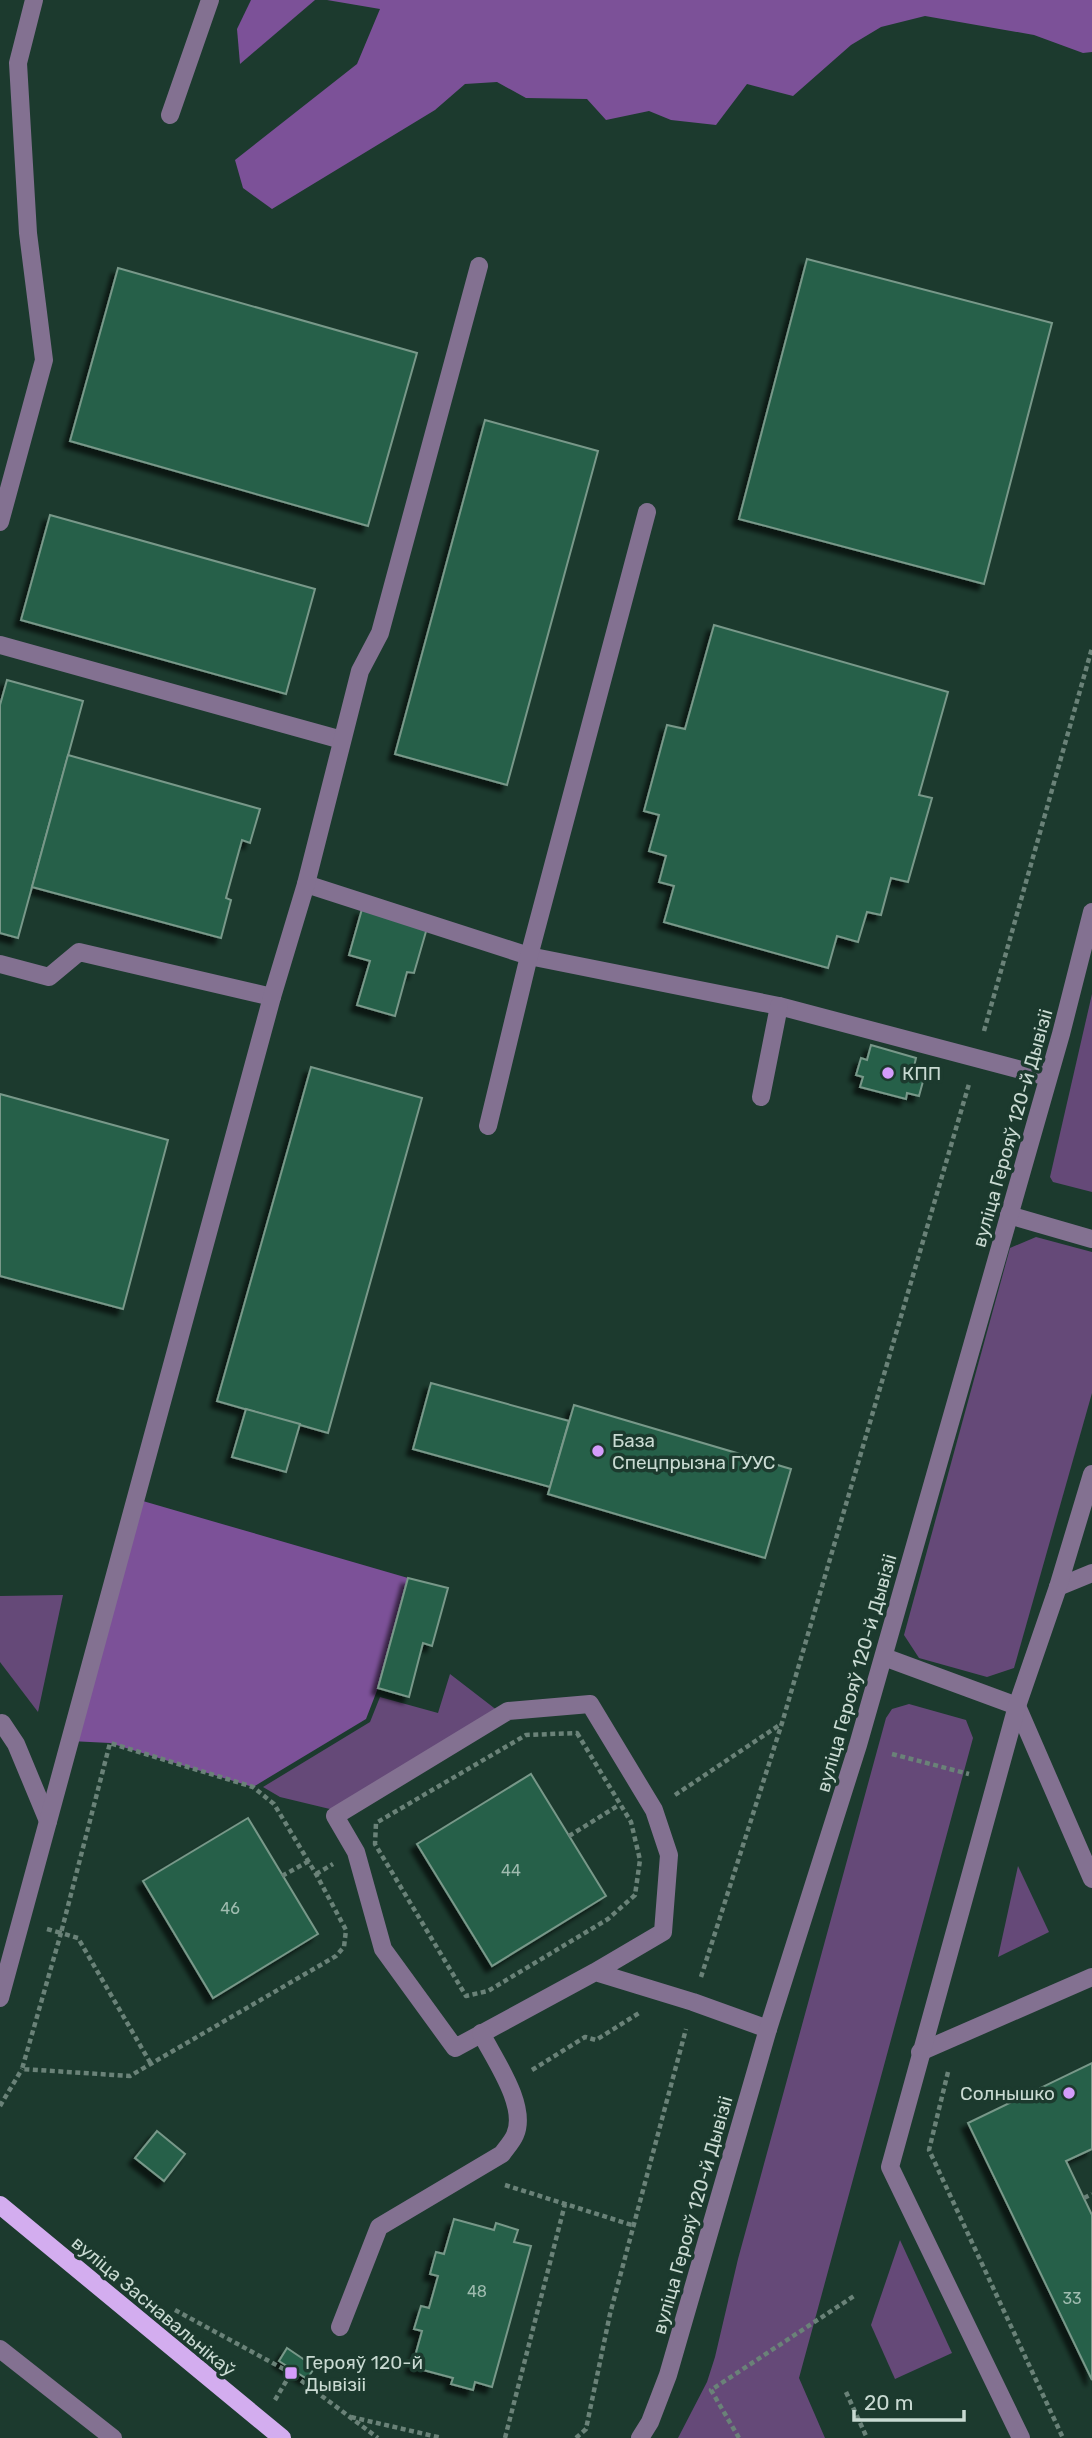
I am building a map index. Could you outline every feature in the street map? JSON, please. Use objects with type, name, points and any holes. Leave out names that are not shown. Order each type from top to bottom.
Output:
[{"type":"main road","name":"вуліца Заснавальнікаў","points":[[0,2206],[282,2438]]},
{"type":"street","points":[[0,522],[44,360],[28,233],[18,62],[34,0]]},
{"type":"street","points":[[170,116],[210,0]]},
{"type":"street","points":[[0,1997],[272,997],[306,884],[360,671],[380,633],[479,266]]},
{"type":"street","points":[[488,1126],[529,956],[648,512]]},
{"type":"street","points":[[0,645],[342,740]]},
{"type":"street","points":[[306,884],[529,956],[779,1006],[1048,1077]]},
{"type":"street","name":"вуліца Герояў 120-й Дывізіі","points":[[640,2438],[650,2422],[668,2375],[768,2029],[859,1745],[1092,912]]},
{"type":"street","points":[[0,964],[49,977],[79,952],[272,997]]},
{"type":"street","points":[[761,1097],[779,1006]]},
{"type":"street","points":[[1009,1215],[1092,1239]]},
{"type":"street","points":[[1021,2438],[890,2166],[1017,1706],[1058,1587],[1092,1474]]},
{"type":"street","points":[[1058,1587],[1092,1573]]},
{"type":"street","points":[[884,1657],[1017,1706],[1092,1879]]},
{"type":"street","points":[[590,1704],[654,1810],[669,1856],[663,1932],[455,2048],[383,1949],[356,1852],[335,1816],[508,1711],[590,1704]]},
{"type":"street","points":[[1,1723],[16,1744],[48,1821]]},
{"type":"street","points":[[595,1972],[693,2002],[768,2029]]},
{"type":"street","points":[[920,2052],[1092,1977]]},
{"type":"street","points":[[340,2328],[379,2227],[502,2154],[515,2135],[519,2118],[514,2099],[481,2033]]},
{"type":"street","points":[[0,2349],[113,2438]]},
{"type":"path","points":[[576,2438],[586,2429],[610,2314],[693,2002],[782,1723],[977,1057],[1092,648]]},
{"type":"path","points":[[631,1822],[654,1810],[782,1723]]},
{"type":"path","points":[[577,1732],[631,1822],[640,1860],[635,1895],[608,1919],[488,1991],[466,1996],[375,1844],[376,1823],[526,1735],[577,1732]]},
{"type":"path","points":[[0,2106],[22,2069],[61,1933],[110,1743],[253,1787],[274,1804],[309,1861],[346,1930],[347,1938],[341,1952],[130,2076],[22,2069]]},
{"type":"path","points":[[892,1754],[996,1782]]},
{"type":"path","points":[[569,1836],[620,1805]]},
{"type":"path","points":[[282,1876],[309,1861]]},
{"type":"path","points":[[61,1933],[78,1938],[151,2064]]},
{"type":"path","points":[[508,2085],[585,2037],[596,2040],[646,2009]]},
{"type":"path","points":[[949,2070],[929,2150],[1063,2438]]},
{"type":"path","points":[[468,2174],[635,2226]]},
{"type":"path","points":[[1084,2198],[1092,2194]]},
{"type":"path","points":[[505,2438],[565,2204]]},
{"type":"path","points":[[739,2438],[711,2390],[854,2296]]},
{"type":"path","points":[[245,2348],[291,2373],[378,2438]]},
{"type":"path","points":[[846,2392],[867,2438]]},
{"type":"path","points":[[348,2416],[442,2438]]},
{"type":"shaded area","points":[[251,0],[315,0],[240,64],[237,29]]},
{"type":"shaded area","points":[[327,0],[1092,0],[1092,52],[1083,53],[1034,35],[925,16],[881,27],[851,45],[793,96],[747,84],[716,125],[671,120],[649,111],[606,120],[587,99],[526,98],[497,82],[465,84],[435,110],[272,209],[243,188],[235,160],[357,64],[380,9]]},
{"type":"shaded area","points":[[1092,994],[1092,1192],[1053,1182],[1050,1177]]},
{"type":"shaded area","points":[[1036,1237],[1092,1252],[1092,1393],[1014,1668],[987,1677],[919,1658],[904,1635],[1010,1248]]},
{"type":"shaded area","points":[[136,1499],[408,1578],[378,1688],[366,1719],[253,1787],[110,1743],[70,1741]]},
{"type":"shaded area","points":[[63,1595],[38,1712],[0,1662],[0,1596]]},
{"type":"shaded area","points":[[450,1674],[498,1711],[334,1810],[280,1797],[263,1787],[370,1722],[380,1697],[438,1713]]},
{"type":"shaded area","points":[[909,1704],[966,1720],[973,1738],[799,2378],[825,2438],[678,2438],[707,2382],[715,2357],[738,2259],[886,1718],[892,1709]]},
{"type":"shaded area","points":[[1018,1866],[1049,1932],[998,1957]]},
{"type":"shaded area","points":[[900,2240],[952,2353],[895,2379],[871,2325]]},
{"type":"building","points":[[807,259],[1052,323],[984,584],[739,519]]},
{"type":"building","points":[[118,268],[417,353],[368,526],[70,441]]},
{"type":"building","points":[[485,420],[598,451],[507,785],[395,754]]},
{"type":"building","points":[[50,515],[315,589],[286,694],[21,620]]},
{"type":"building","points":[[714,625],[948,692],[919,795],[932,798],[908,882],[891,878],[881,915],[867,912],[858,942],[837,936],[828,968],[664,922],[674,886],[659,882],[666,856],[649,851],[659,815],[644,811],[667,725],[685,729]]},
{"type":"building","points":[[7,680],[83,701],[18,938],[0,933],[0,705]]},
{"type":"building","points":[[68,755],[260,809],[250,843],[242,840],[226,898],[231,900],[221,938],[32,887]]},
{"type":"building","points":[[362,909],[427,928],[414,973],[407,972],[395,1016],[357,1005],[370,961],[349,955]]},
{"type":"building","name":"КПП","points":[[871,1045],[916,1058],[913,1071],[925,1074],[919,1096],[907,1093],[906,1099],[860,1087],[863,1077],[856,1075],[861,1058],[867,1060]]},
{"type":"building","points":[[311,1067],[422,1098],[328,1433],[217,1401]]},
{"type":"building","points":[[0,1094],[168,1140],[123,1309],[0,1276]]},
{"type":"building","points":[[431,1383],[569,1421],[550,1487],[413,1449]]},
{"type":"building","points":[[574,1405],[791,1469],[765,1558],[548,1494]]},
{"type":"building","points":[[246,1409],[300,1424],[286,1472],[232,1457]]},
{"type":"building","points":[[408,1578],[448,1588],[432,1646],[423,1643],[409,1697],[378,1688]]},
{"type":"building","points":[[531,1774],[606,1896],[492,1966],[417,1844]]},
{"type":"building","points":[[248,1818],[318,1934],[213,1998],[143,1881]]},
{"type":"building","points":[[1092,2063],[1092,2149],[1066,2161],[1092,2215],[1092,2380],[968,2123]]},
{"type":"building","points":[[157,2131],[185,2154],[164,2181],[135,2158]]},
{"type":"building","points":[[454,2219],[494,2230],[496,2223],[518,2230],[514,2242],[531,2246],[492,2387],[475,2382],[473,2390],[451,2384],[453,2378],[412,2367],[422,2331],[414,2329],[421,2306],[429,2308],[438,2276],[430,2274],[436,2252],[444,2254]]},
{"type":"building","points":[[287,2348],[315,2367],[307,2379],[279,2361]]},
{"type":"place","name":"КПП","points":[[888,1073]]},
{"type":"place","name":"База Спецпрызна ГУУС","points":[[598,1451]]},
{"type":"place","name":"Солнышко","points":[[1069,2093]]},
{"type":"place","name":"Герояў 120-й Дывізіі","points":[[291,2373]]}]
